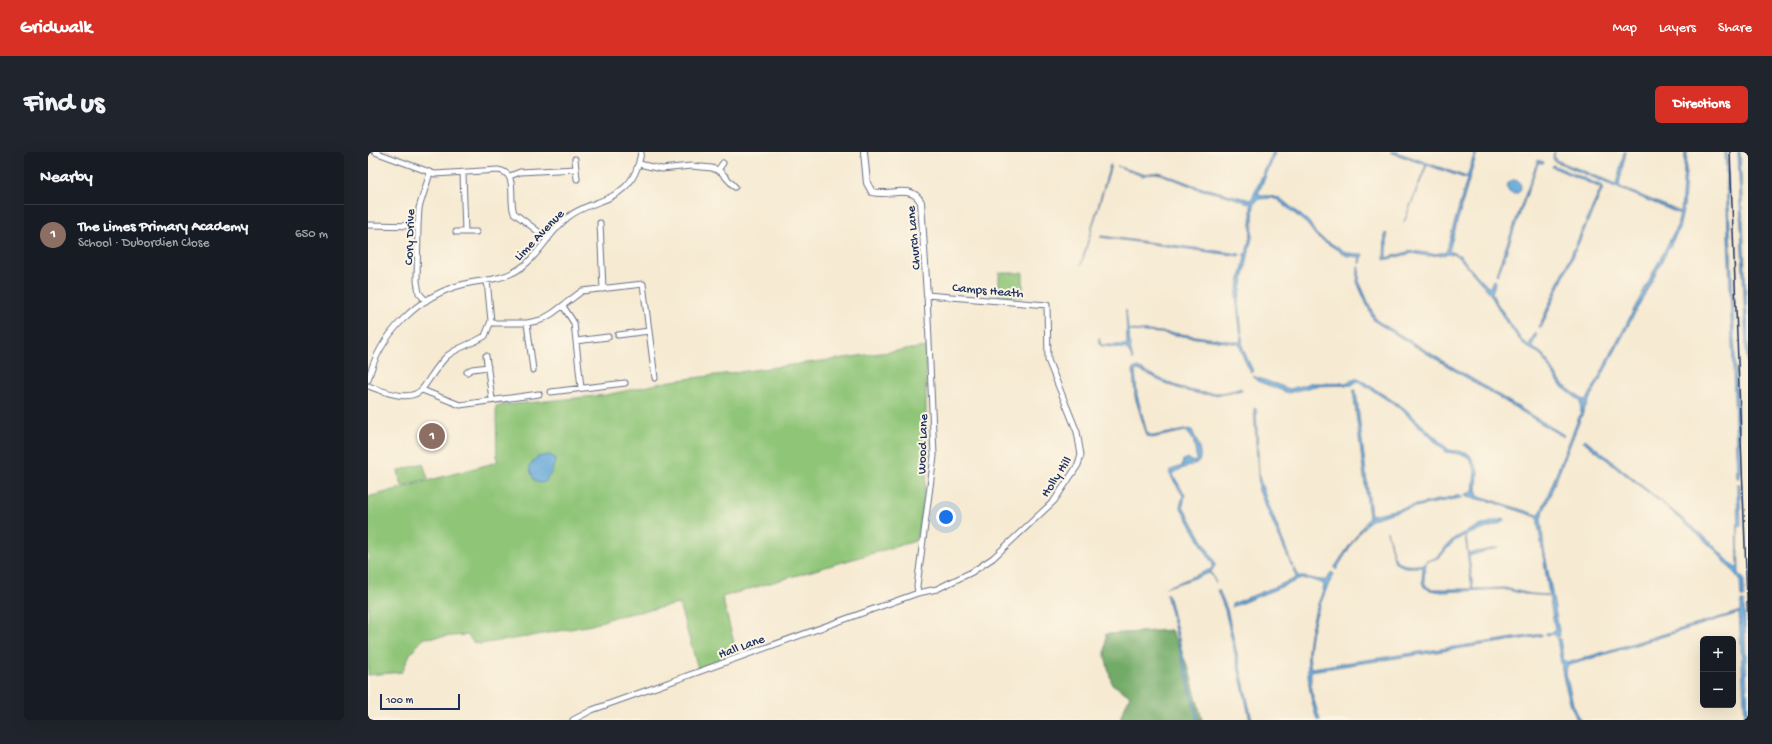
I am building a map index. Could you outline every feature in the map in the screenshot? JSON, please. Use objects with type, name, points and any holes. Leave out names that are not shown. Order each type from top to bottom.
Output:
[{"type":"street","points":[[375,152],[430,173],[463,173],[498,170],[510,176],[520,172],[576,169]]},
{"type":"street","name":"Lime Avenue","points":[[368,380],[374,361],[395,327],[409,313],[426,301],[454,287],[511,274],[524,266],[566,218],[576,211],[614,195],[626,187],[634,176],[639,164],[641,152]]},
{"type":"street","name":"Church Lane","points":[[864,152],[868,188],[872,192],[878,194],[914,193],[921,202],[927,295]]},
{"type":"street","points":[[575,159],[576,179]]},
{"type":"street","points":[[718,170],[723,162]]},
{"type":"street","points":[[639,164],[661,169],[706,166],[718,170],[735,187]]},
{"type":"street","name":"Cory Drive","points":[[426,301],[419,292],[417,281],[418,226],[419,208],[430,173]]},
{"type":"street","points":[[463,173],[465,232]]},
{"type":"street","points":[[510,176],[514,213],[548,240]]},
{"type":"street","points":[[600,223],[598,256],[603,288]]},
{"type":"street","points":[[368,225],[418,226]]},
{"type":"street","points":[[456,232],[476,232]]},
{"type":"street","points":[[368,386],[400,395],[415,394],[422,390],[433,372],[446,358],[462,346],[485,336],[491,323],[487,280]]},
{"type":"street","points":[[491,323],[527,323],[541,320],[563,306],[582,291],[643,284],[655,378]]},
{"type":"street","name":"Camps Heath","points":[[927,295],[1048,304]]},
{"type":"street","name":"Wood Lane","points":[[918,593],[917,586],[934,456],[927,295]]},
{"type":"street","name":"Holly Hill","points":[[918,593],[937,589],[972,572],[993,558],[1054,501],[1078,465],[1080,456],[1078,432],[1048,360],[1048,304]]},
{"type":"street","points":[[563,306],[574,322],[581,388]]},
{"type":"street","points":[[527,323],[534,355],[533,370]]},
{"type":"street","points":[[618,335],[649,331]]},
{"type":"street","points":[[576,341],[608,337]]},
{"type":"street","points":[[486,356],[492,399]]},
{"type":"street","points":[[467,372],[472,369],[488,367]]},
{"type":"street","points":[[550,392],[625,382]]},
{"type":"street","points":[[422,390],[460,405],[492,399],[539,394]]},
{"type":"street","name":"Hall Lane","points":[[573,720],[592,710],[918,593]]},
{"type":"green space","points":[[999,273],[1023,273],[1023,297],[999,297]]},
{"type":"green space","points":[[926,347],[926,422],[929,454],[920,526],[915,541],[722,597],[737,654],[698,668],[679,604],[614,617],[592,625],[480,644],[473,642],[467,635],[424,638],[410,654],[402,672],[368,675],[368,497],[497,462],[496,406],[606,395],[671,381]]},
{"type":"green space","points":[[423,463],[428,479],[402,486],[398,471]]},
{"type":"green space","points":[[1171,630],[1189,669],[1202,720],[1121,720],[1121,715],[1130,696],[1112,684],[1105,656],[1106,634]]},
{"type":"water","points":[[1273,152],[1276,152],[1258,194],[1280,198],[1309,222],[1317,235],[1347,253],[1363,254],[1361,263],[1359,263],[1360,257],[1347,256],[1316,236],[1307,224],[1278,200],[1272,198],[1259,199],[1254,204],[1252,237],[1239,300],[1243,349],[1253,371],[1251,373],[1239,344],[1161,333],[1129,331],[1133,360],[1127,349],[1102,346],[1099,344],[1099,338],[1101,345],[1127,345],[1126,310],[1128,328],[1131,330],[1175,333],[1237,342],[1240,342],[1241,336],[1236,296],[1245,257],[1243,254],[1246,254],[1251,231],[1251,204],[1225,195],[1198,189],[1161,174],[1154,173],[1142,176],[1117,166],[1143,174],[1159,172],[1196,186],[1251,200]]},
{"type":"water","points":[[1390,152],[1396,152],[1467,177],[1475,152],[1477,152],[1449,251],[1461,256],[1488,287],[1490,287],[1493,280],[1496,281],[1492,293],[1495,300],[1522,341],[1529,345],[1535,333],[1537,333],[1532,347],[1543,354],[1562,384],[1585,401],[1588,398],[1677,226],[1680,214],[1554,161],[1554,152],[1556,160],[1616,184],[1624,152],[1626,152],[1619,185],[1620,187],[1681,212],[1685,152],[1687,152],[1684,207],[1679,229],[1584,410],[1541,518],[1544,549],[1560,636],[1556,637],[1554,634],[1546,635],[1546,633],[1554,632],[1555,630],[1549,596],[1524,594],[1503,589],[1442,592],[1430,590],[1424,587],[1422,582],[1423,567],[1405,567],[1395,563],[1387,531],[1396,560],[1405,565],[1424,564],[1426,561],[1436,558],[1452,540],[1462,533],[1485,524],[1505,519],[1505,521],[1497,525],[1466,535],[1468,553],[1498,548],[1469,556],[1473,589],[1505,588],[1531,594],[1549,595],[1537,517],[1489,501],[1466,497],[1465,494],[1473,492],[1475,470],[1469,458],[1464,455],[1446,452],[1400,408],[1358,381],[1352,385],[1315,386],[1288,393],[1257,381],[1253,376],[1290,389],[1310,383],[1345,383],[1358,378],[1404,408],[1449,450],[1466,452],[1470,455],[1478,470],[1477,495],[1538,515],[1540,514],[1581,412],[1580,401],[1561,386],[1540,354],[1525,346],[1519,339],[1506,322],[1489,292],[1457,255],[1427,256],[1413,253],[1384,260],[1385,233],[1387,234],[1387,258],[1411,251],[1434,254],[1446,252],[1467,179],[1427,165],[1404,222],[1426,165]],"holes":[[[1465,535],[1472,589],[1431,589],[1427,587],[1424,581],[1426,562],[1440,557],[1453,542]]]},
{"type":"water","points":[[1725,152],[1727,152],[1740,478],[1737,478]]},
{"type":"water","points":[[1738,152],[1740,152],[1748,343],[1748,396]]},
{"type":"water","points":[[1538,160],[1544,163],[1538,163],[1498,275],[1496,274]]},
{"type":"water","points":[[1110,165],[1111,165],[1081,265]]},
{"type":"water","points":[[1553,165],[1602,186],[1603,188],[1541,328],[1539,327],[1601,188],[1552,167]]},
{"type":"water","points":[[1511,180],[1517,180],[1521,184],[1521,190],[1517,194],[1511,194],[1507,190],[1507,184]]},
{"type":"water","points":[[1100,237],[1240,254],[1239,256]]},
{"type":"water","points":[[1358,267],[1360,267],[1359,281],[1376,320],[1564,435],[1563,437],[1374,321],[1357,282]]},
{"type":"water","points":[[1134,368],[1138,368],[1188,390],[1213,393],[1227,392],[1241,388],[1242,390],[1209,395],[1199,394],[1189,392],[1135,370],[1137,395],[1147,433],[1153,436],[1189,429],[1192,430],[1197,441],[1200,450],[1199,462],[1172,473],[1185,495],[1183,506],[1216,564],[1211,572],[1216,583],[1210,573],[1165,588],[1211,569],[1213,565],[1180,506],[1183,496],[1169,473],[1170,470],[1182,466],[1183,460],[1188,458],[1193,462],[1197,460],[1193,439],[1186,431],[1152,438],[1147,436],[1135,397]]},
{"type":"water","points":[[1353,390],[1356,390],[1371,515],[1461,495],[1462,498],[1442,501],[1385,515],[1369,522],[1351,544],[1336,570],[1334,568],[1369,517]]},
{"type":"water","points":[[1254,408],[1256,409],[1259,476],[1266,498],[1293,566],[1292,567],[1259,491]]},
{"type":"water","points":[[1585,439],[1707,539],[1736,568],[1738,566],[1737,484],[1740,484],[1741,525],[1738,529],[1739,573],[1744,579],[1744,597],[1741,597],[1740,580],[1716,551],[1669,509],[1583,441]]},
{"type":"water","points":[[549,455],[556,458],[552,471],[545,482],[539,483],[534,480],[529,467],[537,457]]},
{"type":"water","points":[[1295,568],[1299,577],[1327,580],[1331,572],[1334,574],[1319,607],[1312,632],[1309,657],[1311,668],[1542,634],[1542,636],[1311,671],[1311,690],[1320,720],[1317,720],[1310,694],[1308,656],[1311,630],[1324,584],[1309,579],[1301,579],[1232,607],[1232,604],[1294,579],[1296,577],[1293,569]]},
{"type":"water","points":[[1217,590],[1219,590],[1227,609],[1252,720],[1250,720],[1225,610]]},
{"type":"water","points":[[1166,594],[1168,594],[1199,720],[1197,720]]},
{"type":"water","points":[[1741,601],[1744,601],[1748,720],[1745,720],[1739,613],[1567,666],[1566,674],[1573,704],[1580,720],[1577,720],[1571,706],[1564,681],[1557,639],[1560,638],[1563,658],[1567,663],[1741,611]]},
{"type":"railway","points":[[1730,152],[1748,623]]},
{"type":"place","name":"The Limes Primary Academy","points":[[432,436]]}]
